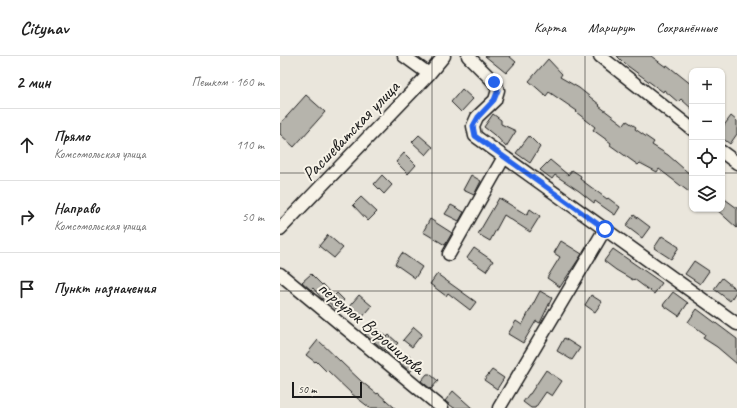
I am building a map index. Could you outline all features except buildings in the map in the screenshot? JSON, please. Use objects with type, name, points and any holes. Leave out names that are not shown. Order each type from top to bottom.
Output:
[{"type":"street","points":[[404,56],[429,74]]},
{"type":"street","name":"Расшеватская улица","points":[[280,229],[429,74],[444,56]]},
{"type":"street","points":[[468,56],[494,82],[498,90],[494,100],[478,117],[473,126],[475,136],[737,324]]},
{"type":"street","points":[[600,56],[689,127]]},
{"type":"street","points":[[725,154],[737,163]]},
{"type":"street","points":[[450,254],[504,157]]},
{"type":"street","points":[[499,408],[605,229]]},
{"type":"street","name":"переулок Ворошилова","points":[[280,274],[442,408]]},
{"type":"route","points":[[494,82],[498,90],[494,100],[478,117],[473,126],[475,136],[605,229]]}]
